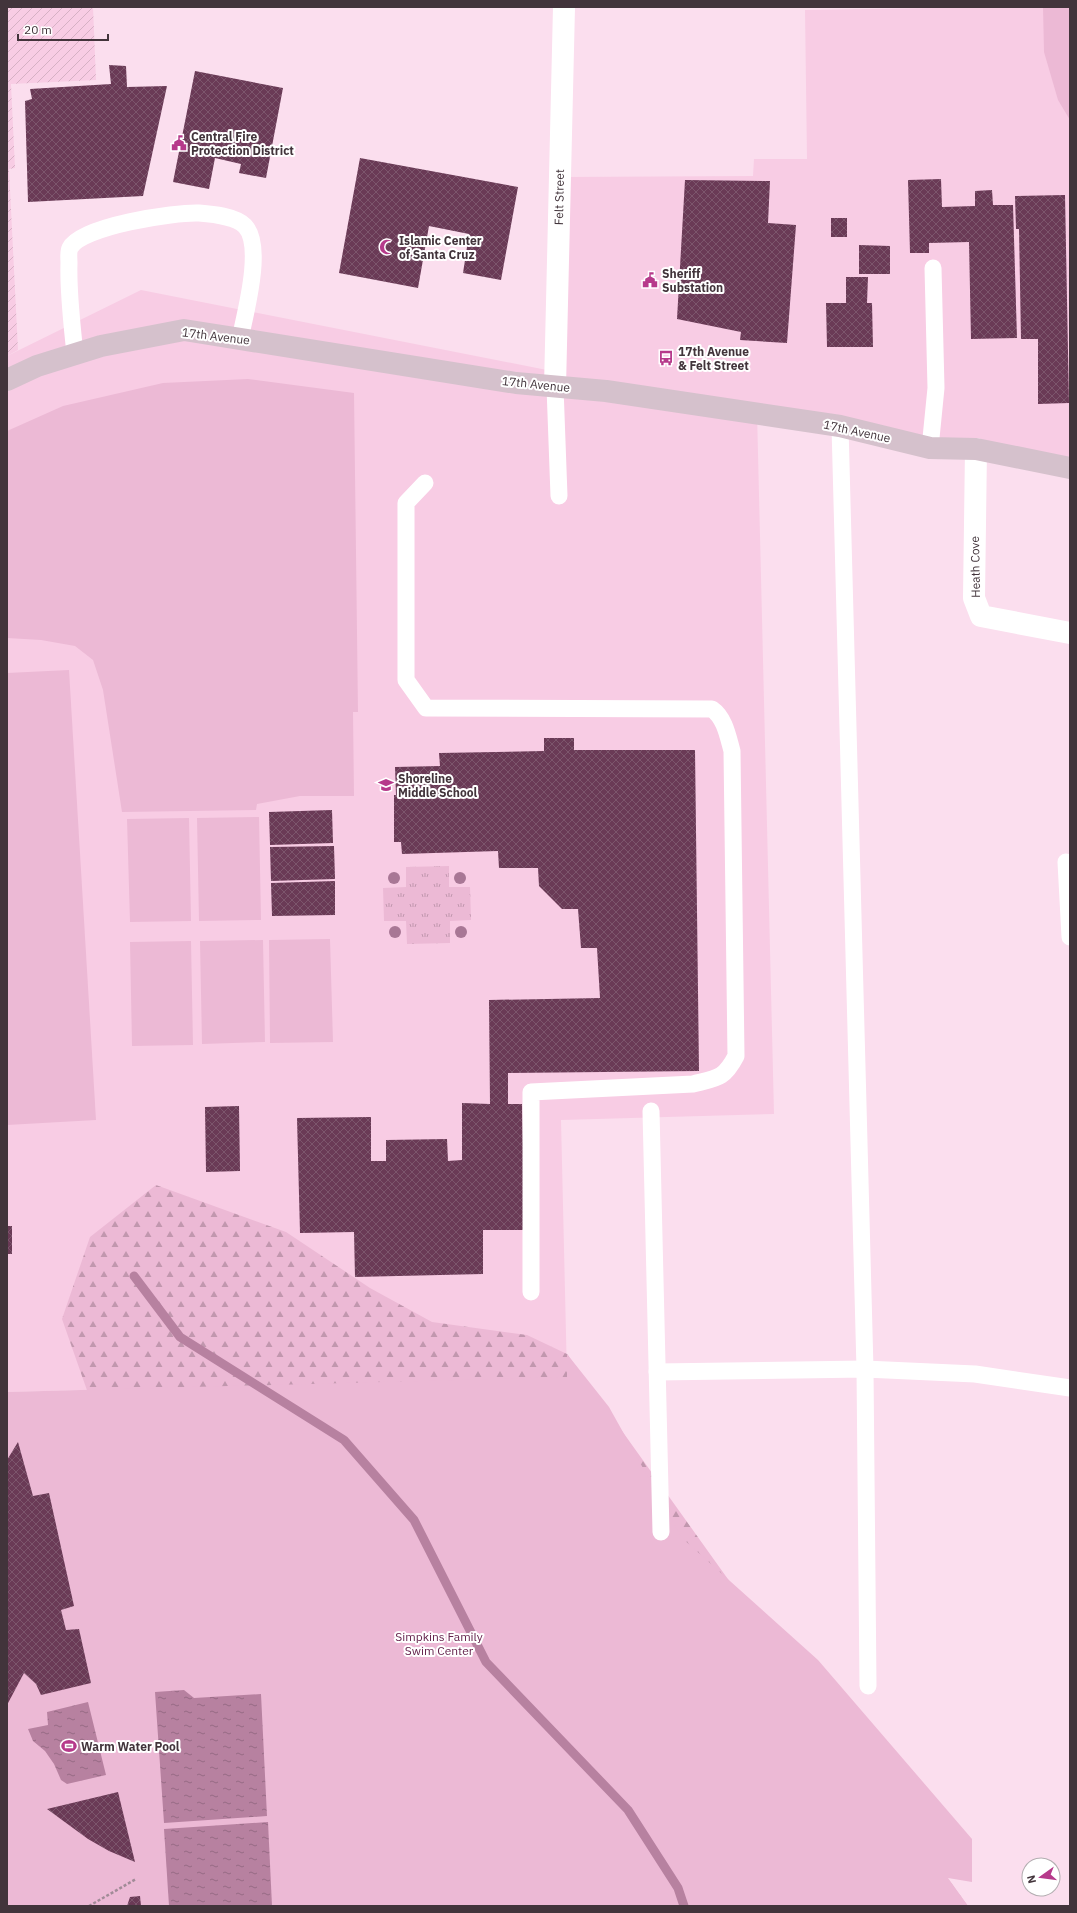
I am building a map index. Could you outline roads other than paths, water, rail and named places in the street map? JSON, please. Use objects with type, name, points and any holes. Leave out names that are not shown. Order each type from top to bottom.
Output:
[{"type":"main road","name":"17th Avenue","points":[[8,374],[101,346],[184,330],[516,383],[606,391],[840,426],[930,448],[976,450],[1070,468]]},
{"type":"street","name":"Felt Street","points":[[555,387],[564,7]]},
{"type":"street","name":"Heath Cove","points":[[976,450],[974,598],[981,616],[1070,633]]},
{"type":"lane","points":[[75,354],[68,281],[70,248],[78,238],[93,232],[145,217],[198,213],[233,219],[245,227],[251,239],[252,278],[240,338]]},
{"type":"lane","points":[[930,448],[936,388],[933,268]]},
{"type":"lane","points":[[555,387],[559,496]]},
{"type":"lane","points":[[840,426],[865,1369],[868,1686]]},
{"type":"lane","points":[[426,483],[406,503],[406,680],[426,708],[712,709],[717,712],[725,726],[732,751],[736,1056],[729,1070],[718,1077],[693,1084],[531,1092],[531,1292]]},
{"type":"lane","points":[[1066,862],[1070,937]]},
{"type":"lane","points":[[651,1111],[661,1532]]},
{"type":"lane","points":[[657,1372],[865,1369],[975,1374],[1070,1388]]},
{"type":"water","points":[[184,1690],[194,1698],[261,1694],[267,1816],[164,1823],[155,1692]]},
{"type":"water","name":"Warm Water Pool","points":[[88,1702],[106,1775],[67,1784],[61,1780],[54,1764],[45,1751],[33,1741],[28,1729],[48,1725],[47,1712]]},
{"type":"water","points":[[268,1822],[272,1906],[169,1906],[164,1829]]},
{"type":"waterway","points":[[134,1276],[180,1337],[344,1440],[414,1520],[486,1662],[628,1810],[678,1888],[684,1906]]},
{"type":"place","name":"Central Fire Protection District","points":[[179,143]]},
{"type":"place","name":"Islamic Center of Santa Cruz","points":[[387,247]]},
{"type":"place","name":"Sheriff Substation","points":[[650,280]]},
{"type":"place","name":"17th Avenue & Felt Street","points":[[666,358]]},
{"type":"place","name":"Shoreline Middle School","points":[[386,785]]},
{"type":"place","name":"Warm Water Pool","points":[[69,1746]]},
{"type":"park label","name":"Simpkins Family Swim Center","points":[[439,1643]]}]
